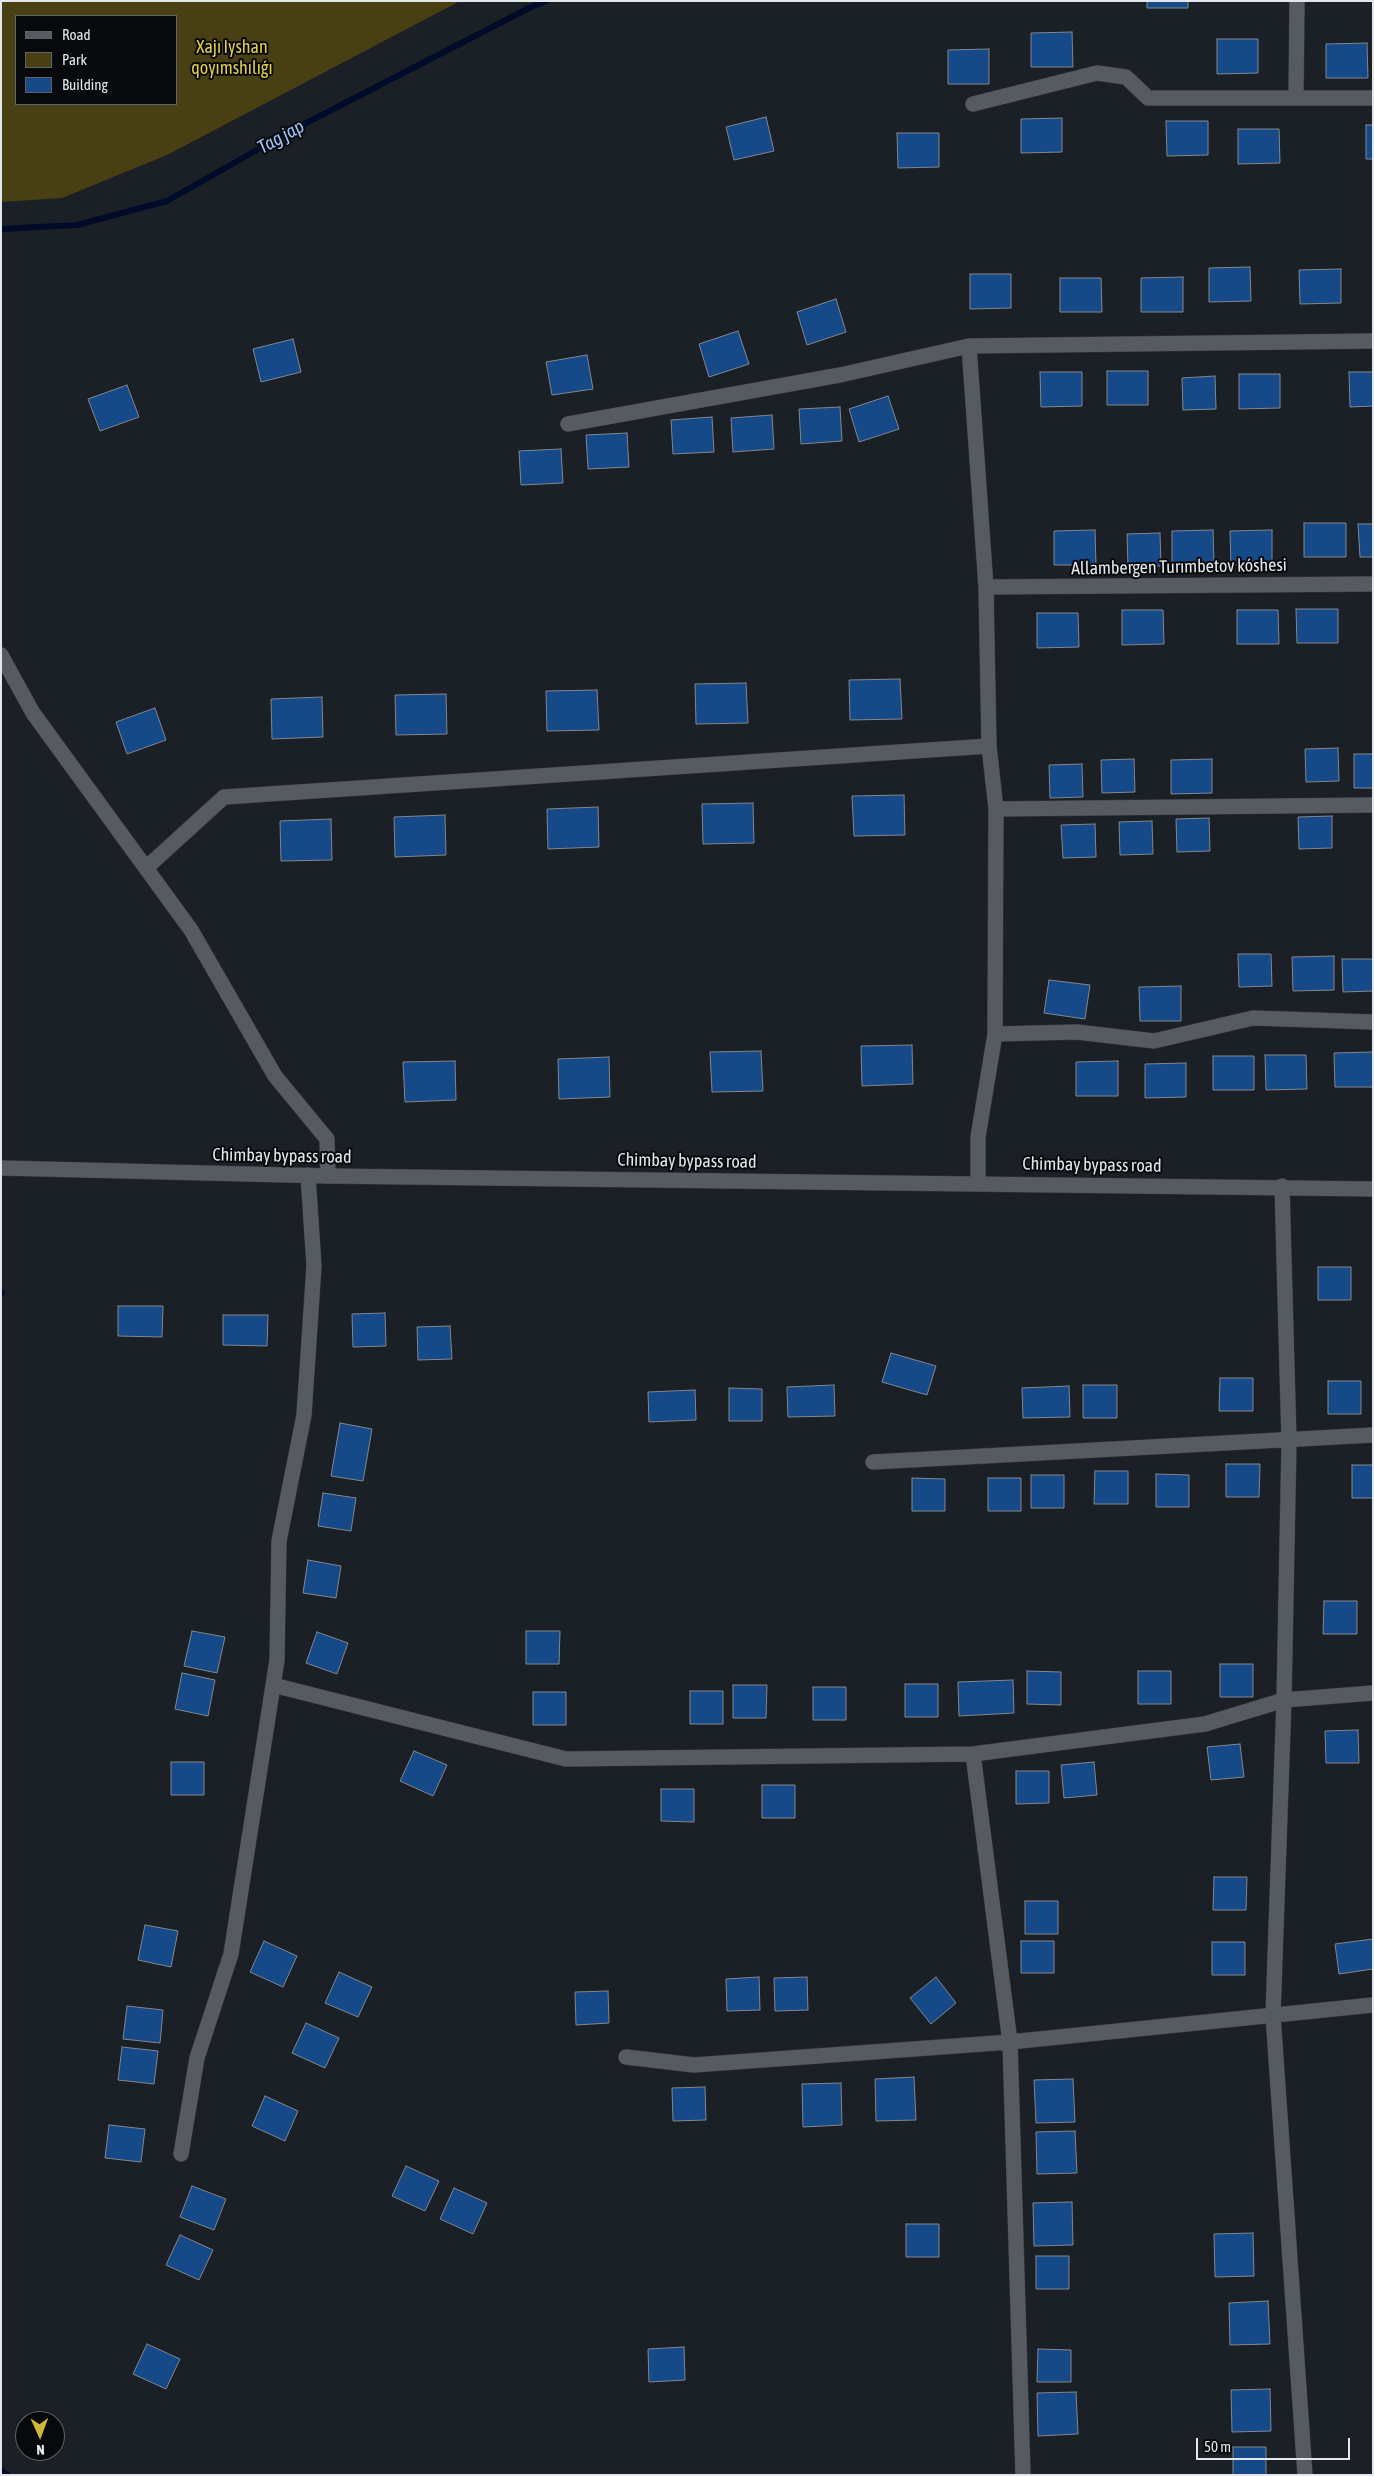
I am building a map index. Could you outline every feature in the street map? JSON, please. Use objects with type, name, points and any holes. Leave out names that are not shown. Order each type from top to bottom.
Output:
[{"type":"street","points":[[1296,98],[1297,1]]},
{"type":"street","points":[[973,104],[1097,73],[1126,78],[1148,98],[1373,98]]},
{"type":"street","points":[[568,424],[840,375],[969,346],[1373,341]]},
{"type":"street","points":[[969,346],[986,587],[989,746],[996,809],[995,1034],[978,1137],[978,1182]]},
{"type":"street","name":"Allambergen Turımbetov kóshesi","points":[[986,587],[1373,584]]},
{"type":"street","points":[[1,655],[33,713],[192,930],[276,1076],[327,1140],[328,1176]]},
{"type":"street","points":[[146,868],[224,798],[989,746]]},
{"type":"street","points":[[996,809],[1373,805]]},
{"type":"street","points":[[995,1034],[1077,1032],[1154,1041],[1252,1018],[1373,1022]]},
{"type":"street","name":"Chimbay bypass road","points":[[1,1168],[328,1176],[978,1182],[1373,1189]]},
{"type":"street","points":[[181,2154],[197,2058],[231,1954],[252,1806],[277,1660],[279,1541],[304,1415],[314,1266],[308,1175]]},
{"type":"street","points":[[1282,1186],[1289,1441],[1284,1700],[1273,2015],[1305,2475]]},
{"type":"street","points":[[873,1462],[1373,1435]]},
{"type":"street","points":[[273,1686],[566,1759],[973,1754],[1205,1724],[1284,1700],[1373,1692]]},
{"type":"street","points":[[973,1754],[1010,2042],[1023,2475]]},
{"type":"street","points":[[626,2056],[694,2065],[1010,2042],[1373,2005]]},
{"type":"green space","name":"Xajı Iyshan qoyımshılıǵı","points":[[1,1],[460,1],[167,155],[62,198],[1,202]]},
{"type":"building","points":[[1147,1],[1188,1],[1188,8],[1147,8]]},
{"type":"building","points":[[1072,32],[1073,67],[1031,67],[1031,33]]},
{"type":"building","points":[[1217,39],[1258,39],[1258,73],[1217,74]]},
{"type":"building","points":[[1367,43],[1368,78],[1326,78],[1326,44]]},
{"type":"building","points":[[989,49],[989,84],[948,84],[948,50]]},
{"type":"building","points":[[766,117],[774,151],[734,160],[726,127]]},
{"type":"building","points":[[1062,118],[1062,152],[1021,153],[1021,119]]},
{"type":"building","points":[[1166,121],[1208,121],[1208,155],[1167,156]]},
{"type":"building","points":[[1366,125],[1373,125],[1373,159],[1366,159]]},
{"type":"building","points":[[1238,129],[1279,129],[1280,163],[1238,164]]},
{"type":"building","points":[[897,133],[939,133],[939,167],[898,168]]},
{"type":"building","points":[[1250,267],[1251,301],[1209,302],[1209,268]]},
{"type":"building","points":[[1341,269],[1341,303],[1300,304],[1299,270]]},
{"type":"building","points":[[970,274],[1011,274],[1011,308],[970,309]]},
{"type":"building","points":[[1183,277],[1183,312],[1141,312],[1141,278]]},
{"type":"building","points":[[1060,278],[1101,278],[1102,312],[1060,312]]},
{"type":"building","points":[[836,299],[846,332],[807,345],[797,312]]},
{"type":"building","points":[[738,331],[749,364],[709,377],[699,344]]},
{"type":"building","points":[[293,339],[301,372],[261,382],[253,349]]},
{"type":"building","points":[[587,355],[593,389],[552,395],[546,362]]},
{"type":"building","points":[[1107,371],[1148,371],[1148,405],[1107,405]]},
{"type":"building","points":[[1040,372],[1082,372],[1082,406],[1041,407]]},
{"type":"building","points":[[1349,372],[1373,372],[1373,406],[1350,407]]},
{"type":"building","points":[[1239,374],[1280,374],[1280,408],[1239,409]]},
{"type":"building","points":[[1215,376],[1216,409],[1183,410],[1182,378]]},
{"type":"building","points":[[127,385],[139,417],[100,431],[88,399]]},
{"type":"building","points":[[888,396],[899,429],[859,442],[849,409]]},
{"type":"building","points":[[840,407],[842,441],[801,444],[799,409]]},
{"type":"building","points":[[772,415],[774,449],[733,452],[731,418]]},
{"type":"building","points":[[712,417],[714,452],[673,454],[671,420]]},
{"type":"building","points":[[627,433],[629,467],[588,469],[586,435]]},
{"type":"building","points":[[561,449],[563,483],[521,485],[519,451]]},
{"type":"building","points":[[1304,523],[1346,523],[1346,557],[1304,557]]},
{"type":"building","points":[[1358,524],[1373,524],[1373,557],[1360,557]]},
{"type":"building","points":[[1095,530],[1096,565],[1054,565],[1054,531]]},
{"type":"building","points":[[1213,530],[1214,564],[1172,565],[1172,531]]},
{"type":"building","points":[[1272,530],[1272,564],[1231,565],[1230,531]]},
{"type":"building","points":[[1160,533],[1161,566],[1128,567],[1127,534]]},
{"type":"building","points":[[1296,609],[1338,609],[1338,643],[1297,643]]},
{"type":"building","points":[[1122,610],[1163,610],[1164,644],[1122,645]]},
{"type":"building","points":[[1237,610],[1278,610],[1279,644],[1237,644]]},
{"type":"building","points":[[1037,613],[1078,613],[1079,647],[1037,648]]},
{"type":"building","points":[[900,679],[902,719],[850,720],[849,680]]},
{"type":"building","points":[[746,683],[748,723],[696,724],[695,684]]},
{"type":"building","points":[[597,690],[599,730],[547,731],[546,691]]},
{"type":"building","points":[[446,694],[447,734],[396,735],[395,695]]},
{"type":"building","points":[[322,697],[323,737],[272,739],[271,699]]},
{"type":"building","points":[[155,708],[166,740],[127,754],[116,722]]},
{"type":"building","points":[[1338,748],[1339,781],[1306,782],[1305,749]]},
{"type":"building","points":[[1354,754],[1373,754],[1373,788],[1354,788]]},
{"type":"building","points":[[1134,759],[1135,792],[1102,793],[1101,760]]},
{"type":"building","points":[[1212,759],[1212,793],[1171,794],[1171,760]]},
{"type":"building","points":[[1082,764],[1083,797],[1050,798],[1049,765]]},
{"type":"building","points":[[904,795],[905,835],[854,836],[852,796]]},
{"type":"building","points":[[753,803],[754,843],[703,844],[702,804]]},
{"type":"building","points":[[598,807],[599,847],[548,849],[547,809]]},
{"type":"building","points":[[445,815],[446,855],[395,857],[394,817]]},
{"type":"building","points":[[1332,816],[1332,848],[1299,849],[1298,817]]},
{"type":"building","points":[[1209,818],[1210,851],[1177,852],[1176,819]]},
{"type":"building","points":[[331,819],[332,860],[281,861],[280,821]]},
{"type":"building","points":[[1152,821],[1153,854],[1120,855],[1119,822]]},
{"type":"building","points":[[1095,824],[1096,857],[1063,858],[1061,825]]},
{"type":"building","points":[[1238,954],[1271,954],[1272,986],[1239,987]]},
{"type":"building","points":[[1334,956],[1334,990],[1293,991],[1292,957]]},
{"type":"building","points":[[1342,959],[1373,959],[1373,991],[1343,992]]},
{"type":"building","points":[[1049,980],[1090,985],[1085,1019],[1044,1013]]},
{"type":"building","points":[[1181,986],[1181,1021],[1140,1021],[1139,987]]},
{"type":"building","points":[[912,1045],[913,1084],[862,1086],[861,1046]]},
{"type":"building","points":[[761,1051],[763,1091],[712,1092],[710,1052]]},
{"type":"building","points":[[1373,1052],[1373,1087],[1335,1087],[1334,1053]]},
{"type":"building","points":[[1265,1055],[1306,1055],[1307,1089],[1266,1090]]},
{"type":"building","points":[[1213,1056],[1254,1056],[1254,1090],[1213,1090]]},
{"type":"building","points":[[609,1057],[610,1097],[559,1099],[558,1059]]},
{"type":"building","points":[[455,1061],[456,1100],[405,1102],[403,1062]]},
{"type":"building","points":[[1118,1061],[1118,1096],[1076,1096],[1076,1062]]},
{"type":"building","points":[[1186,1063],[1186,1097],[1145,1098],[1145,1064]]},
{"type":"building","points":[[1318,1267],[1351,1267],[1351,1300],[1318,1300]]},
{"type":"building","points":[[118,1306],[163,1306],[162,1337],[118,1336]]},
{"type":"building","points":[[385,1313],[386,1346],[353,1347],[352,1314]]},
{"type":"building","points":[[223,1315],[268,1315],[267,1346],[223,1345]]},
{"type":"building","points":[[450,1326],[452,1359],[418,1360],[417,1327]]},
{"type":"building","points":[[891,1353],[936,1366],[927,1395],[882,1382]]},
{"type":"building","points":[[1220,1378],[1253,1378],[1253,1411],[1219,1411]]},
{"type":"building","points":[[1328,1381],[1361,1381],[1361,1414],[1328,1414]]},
{"type":"building","points":[[834,1385],[835,1416],[788,1417],[787,1387]]},
{"type":"building","points":[[1083,1385],[1117,1385],[1117,1418],[1083,1418]]},
{"type":"building","points":[[1069,1386],[1070,1417],[1023,1418],[1022,1388]]},
{"type":"building","points":[[729,1388],[762,1389],[762,1421],[729,1421]]},
{"type":"building","points":[[695,1390],[696,1420],[649,1422],[648,1392]]},
{"type":"building","points":[[340,1423],[372,1429],[363,1481],[331,1476]]},
{"type":"building","points":[[1226,1464],[1260,1464],[1259,1497],[1226,1497]]},
{"type":"building","points":[[1352,1465],[1373,1465],[1373,1498],[1352,1498]]},
{"type":"building","points":[[1095,1471],[1128,1471],[1128,1504],[1094,1504]]},
{"type":"building","points":[[1156,1474],[1189,1475],[1189,1507],[1156,1507]]},
{"type":"building","points":[[1031,1475],[1064,1475],[1064,1508],[1031,1508]]},
{"type":"building","points":[[912,1478],[945,1479],[945,1511],[912,1511]]},
{"type":"building","points":[[988,1478],[1021,1478],[1021,1511],[988,1511]]},
{"type":"building","points":[[323,1493],[356,1498],[351,1531],[318,1526]]},
{"type":"building","points":[[308,1560],[341,1566],[336,1598],[303,1593]]},
{"type":"building","points":[[1324,1601],[1357,1601],[1357,1634],[1323,1634]]},
{"type":"building","points":[[192,1631],[225,1637],[217,1673],[184,1666]]},
{"type":"building","points":[[526,1631],[560,1631],[559,1664],[526,1664]]},
{"type":"building","points":[[317,1632],[348,1643],[337,1674],[306,1663]]},
{"type":"building","points":[[1220,1664],[1253,1664],[1253,1697],[1220,1697]]},
{"type":"building","points":[[1027,1671],[1061,1672],[1061,1705],[1027,1704]]},
{"type":"building","points":[[1138,1671],[1171,1671],[1171,1704],[1138,1704]]},
{"type":"building","points":[[182,1673],[215,1680],[208,1716],[175,1709]]},
{"type":"building","points":[[1013,1680],[1014,1713],[959,1716],[958,1682]]},
{"type":"building","points":[[905,1684],[938,1684],[938,1717],[905,1717]]},
{"type":"building","points":[[733,1685],[767,1685],[766,1718],[733,1718]]},
{"type":"building","points":[[813,1687],[846,1687],[846,1720],[813,1720]]},
{"type":"building","points":[[690,1691],[723,1691],[723,1724],[690,1724]]},
{"type":"building","points":[[533,1692],[566,1692],[566,1725],[533,1725]]},
{"type":"building","points":[[1358,1730],[1359,1763],[1326,1763],[1325,1731]]},
{"type":"building","points":[[1240,1744],[1244,1777],[1211,1780],[1207,1747]]},
{"type":"building","points":[[414,1751],[447,1765],[433,1796],[400,1781]]},
{"type":"building","points":[[171,1762],[204,1762],[204,1795],[171,1795]]},
{"type":"building","points":[[1094,1762],[1097,1795],[1064,1798],[1061,1765]]},
{"type":"building","points":[[1016,1771],[1049,1771],[1049,1803],[1016,1804]]},
{"type":"building","points":[[762,1785],[795,1785],[795,1818],[762,1818]]},
{"type":"building","points":[[661,1789],[694,1789],[694,1822],[661,1821]]},
{"type":"building","points":[[1214,1877],[1247,1877],[1246,1910],[1213,1910]]},
{"type":"building","points":[[1025,1901],[1058,1901],[1058,1934],[1025,1934]]},
{"type":"building","points":[[145,1925],[178,1931],[171,1967],[138,1960]]},
{"type":"building","points":[[1373,1939],[1373,1969],[1339,1974],[1335,1944]]},
{"type":"building","points":[[264,1941],[297,1956],[283,1987],[250,1972]]},
{"type":"building","points":[[1021,1941],[1054,1941],[1054,1973],[1021,1973]]},
{"type":"building","points":[[1212,1942],[1245,1942],[1245,1975],[1212,1975]]},
{"type":"building","points":[[339,1972],[372,1987],[358,2017],[325,2003]]},
{"type":"building","points":[[759,1977],[760,2010],[727,2011],[726,1979]]},
{"type":"building","points":[[807,1977],[808,2010],[775,2011],[774,1978]]},
{"type":"building","points":[[936,1977],[956,2003],[931,2024],[910,1998]]},
{"type":"building","points":[[608,1991],[609,2023],[576,2025],[575,1992]]},
{"type":"building","points":[[127,2006],[163,2010],[160,2043],[123,2039]]},
{"type":"building","points":[[306,2023],[339,2038],[325,2068],[292,2053]]},
{"type":"building","points":[[122,2047],[158,2051],[154,2084],[118,2080]]},
{"type":"building","points":[[914,2077],[916,2120],[876,2121],[875,2079]]},
{"type":"building","points":[[1073,2079],[1075,2122],[1036,2123],[1034,2080]]},
{"type":"building","points":[[841,2083],[842,2125],[803,2127],[802,2084]]},
{"type":"building","points":[[705,2087],[706,2120],[673,2121],[672,2088]]},
{"type":"building","points":[[265,2096],[298,2111],[285,2141],[252,2126]]},
{"type":"building","points":[[109,2125],[145,2129],[141,2162],[105,2158]]},
{"type":"building","points":[[1075,2131],[1077,2173],[1037,2174],[1036,2132]]},
{"type":"building","points":[[406,2166],[439,2181],[425,2211],[392,2196]]},
{"type":"building","points":[[192,2186],[226,2199],[214,2230],[180,2217]]},
{"type":"building","points":[[454,2188],[487,2203],[473,2234],[440,2219]]},
{"type":"building","points":[[1072,2202],[1073,2245],[1034,2246],[1033,2203]]},
{"type":"building","points":[[906,2224],[939,2224],[939,2257],[906,2257]]},
{"type":"building","points":[[1253,2233],[1254,2276],[1215,2277],[1214,2234]]},
{"type":"building","points":[[180,2235],[213,2250],[199,2280],[166,2265]]},
{"type":"building","points":[[1036,2256],[1069,2256],[1069,2289],[1036,2289]]},
{"type":"building","points":[[1268,2301],[1270,2344],[1230,2345],[1229,2303]]},
{"type":"building","points":[[147,2344],[180,2359],[166,2389],[133,2374]]},
{"type":"building","points":[[684,2347],[685,2380],[649,2382],[648,2349]]},
{"type":"building","points":[[1038,2349],[1071,2350],[1071,2382],[1037,2382]]},
{"type":"building","points":[[1270,2389],[1271,2431],[1232,2432],[1231,2390]]},
{"type":"building","points":[[1076,2392],[1078,2434],[1038,2436],[1037,2393]]},
{"type":"building","points":[[1233,2447],[1266,2447],[1266,2475],[1233,2475]]},
{"type":"waterway","name":"Tag jap","points":[[1,229],[77,225],[167,201],[285,134],[533,6],[547,1]]},
{"type":"waterway","points":[[1,2470],[7,2475]]}]
